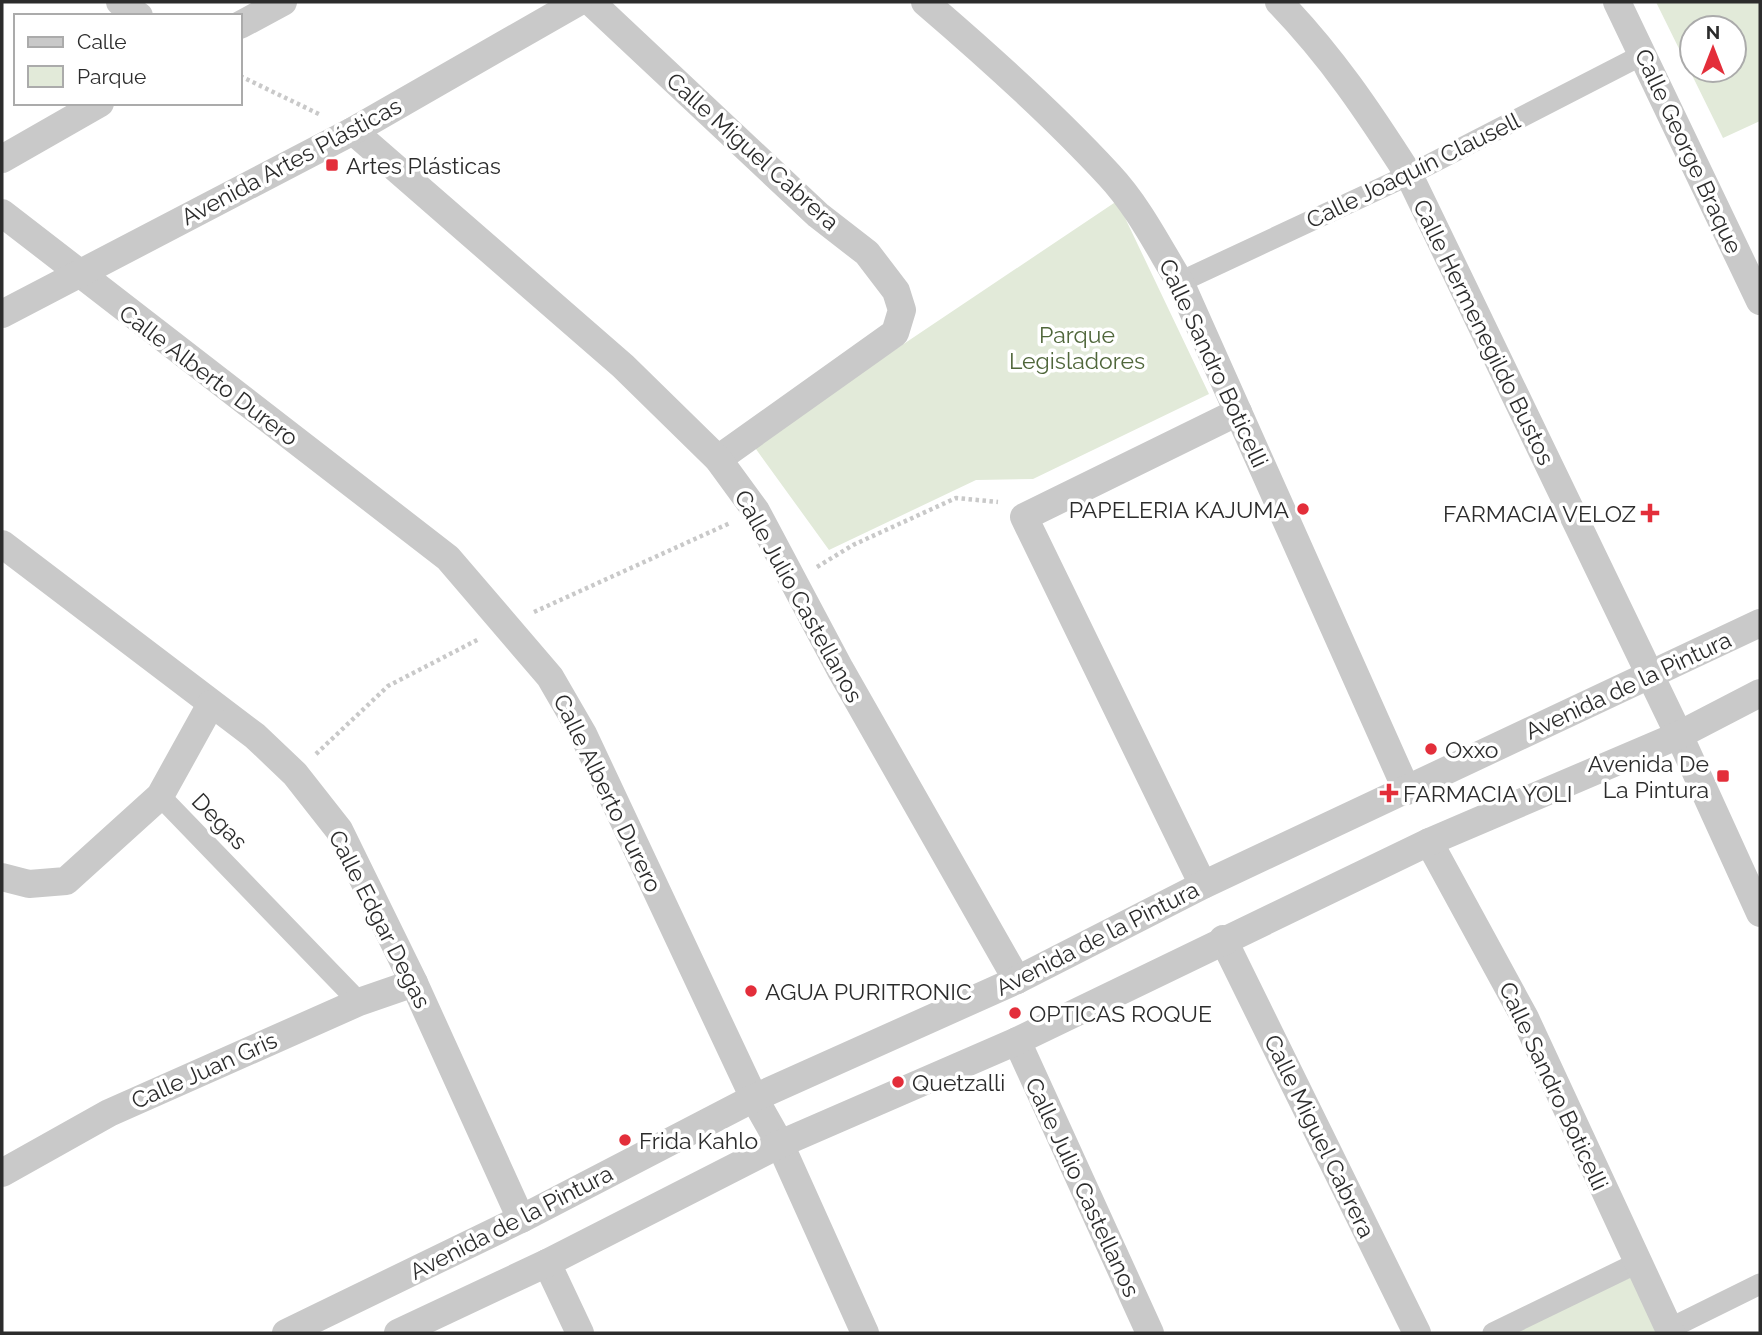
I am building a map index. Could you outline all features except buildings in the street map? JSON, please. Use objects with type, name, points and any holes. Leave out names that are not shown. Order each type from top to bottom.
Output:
[{"type":"street","points":[[120,2],[136,14]]},
{"type":"street","points":[[242,24],[283,2]]},
{"type":"street","name":"Avenida Artes Plásticas","points":[[2,314],[353,131],[578,2]]},
{"type":"street","name":"Calle Miguel Cabrera","points":[[591,2],[818,215],[867,253],[896,291],[902,310],[895,333],[718,459]]},
{"type":"street","name":"Calle Sandro Boticelli","points":[[925,2],[986,55],[1110,176],[1141,217],[1180,282],[1407,791]]},
{"type":"street","name":"Calle Hermenegildo Bustos","points":[[1279,2],[1323,48],[1367,107],[1409,175],[1679,734],[1760,913]]},
{"type":"street","name":"Calle George Braque","points":[[1617,2],[1760,300]]},
{"type":"street","name":"Calle Joaquín Clausell","points":[[1180,282],[1409,175],[1644,54]]},
{"type":"street","points":[[2,159],[96,105]]},
{"type":"street","name":"Calle Julio Castellanos","points":[[353,131],[623,366],[718,459],[757,511],[840,669],[1017,980]]},
{"type":"street","name":"Calle Alberto Durero","points":[[2,213],[76,274],[448,558],[550,677],[583,734],[754,1098],[780,1144],[865,1333]]},
{"type":"street","points":[[1203,885],[1024,517],[1238,412]]},
{"type":"street","name":"Calle Edgar Degas","points":[[2,544],[255,736],[295,774],[339,830],[414,983],[520,1219]]},
{"type":"street","name":"Avenida de la Pintura","points":[[286,1333],[520,1219],[754,1098],[1017,980],[1203,885],[1407,791],[1760,622]]},
{"type":"street","points":[[398,1333],[547,1263],[780,1144],[1017,1041],[1223,939],[1429,842],[1679,734],[1760,693]]},
{"type":"street","points":[[2,877],[29,884],[66,881],[160,796],[211,704]]},
{"type":"street","name":"Degas","points":[[160,796],[359,1002]]},
{"type":"street","name":"Calle Sandro Boticelli","points":[[1429,842],[1525,1018],[1670,1331]]},
{"type":"street","name":"Calle Miguel Cabrera","points":[[1223,939],[1417,1333]]},
{"type":"street","name":"Calle Juan Gris","points":[[4,1168],[109,1113],[359,1002],[414,983]]},
{"type":"street","name":"Calle Julio Castellanos","points":[[1017,1041],[1150,1333]]},
{"type":"street","points":[[547,1263],[580,1333]]},
{"type":"street","points":[[1493,1333],[1637,1263]]},
{"type":"street","points":[[1670,1331],[1760,1284]]},
{"type":"path","points":[[242,77],[353,131]]},
{"type":"path","points":[[795,580],[853,545],[956,498],[998,502],[1024,517]]},
{"type":"green space","points":[[1656,2],[1760,2],[1760,121],[1723,138],[1696,84],[1748,84],[1748,14],[1678,14],[1678,47]]},
{"type":"green space","name":"Parque Legisladores","points":[[1117,201],[1209,394],[1033,479],[976,480],[829,550],[753,445]]},
{"type":"green space","points":[[1638,1274],[1664,1333],[1507,1333]]},
{"type":"place","name":"Artes Plásticas","points":[[332,165]]},
{"type":"place","name":"PAPELERIA KAJUMA","points":[[1303,509]]},
{"type":"place","name":"FARMACIA VELOZ","points":[[1650,513]]},
{"type":"place","name":"Oxxo","points":[[1431,749]]},
{"type":"place","name":"Avenida De La Pintura","points":[[1723,776]]},
{"type":"place","name":"FARMACIA YOLI","points":[[1389,793]]},
{"type":"place","name":"AGUA PURITRONIC","points":[[751,991]]},
{"type":"place","name":"OPTICAS ROQUE","points":[[1015,1013]]},
{"type":"place","name":"Quetzalli","points":[[898,1082]]},
{"type":"place","name":"Frida Kahlo","points":[[625,1140]]}]
